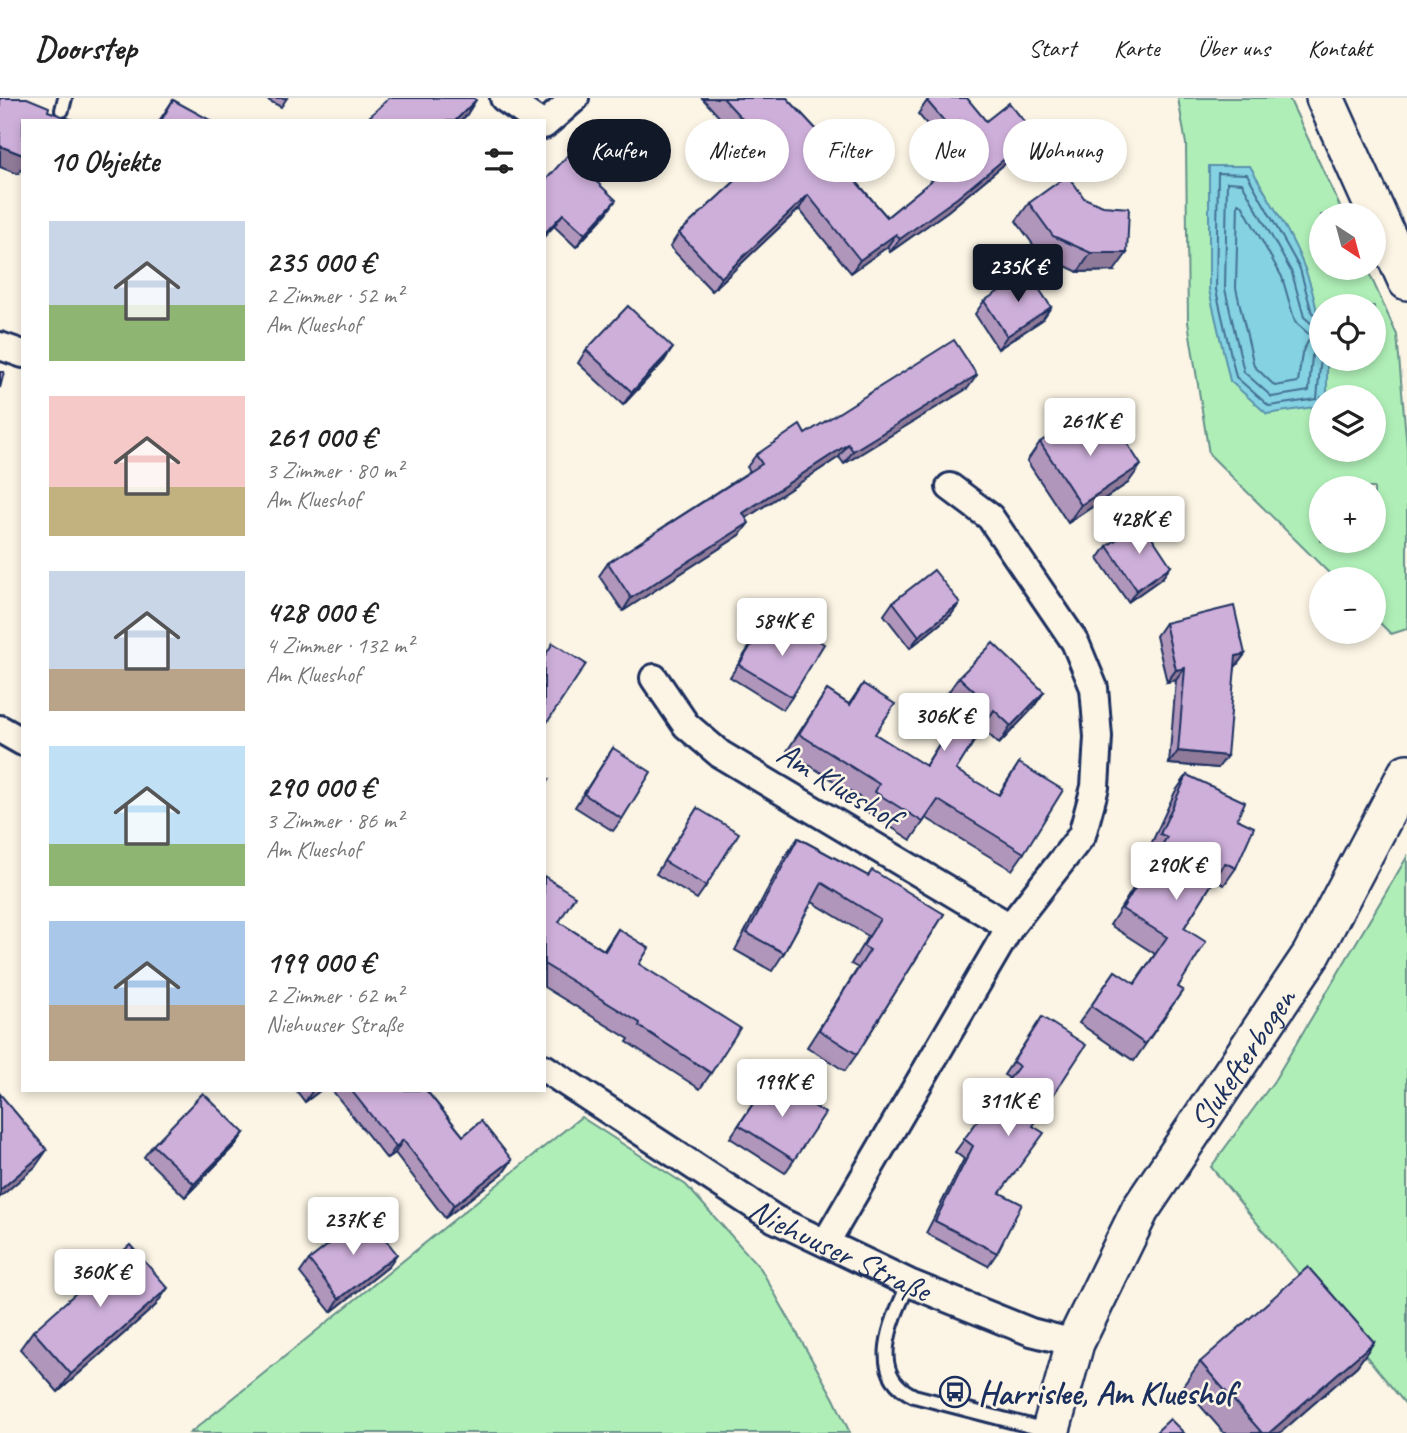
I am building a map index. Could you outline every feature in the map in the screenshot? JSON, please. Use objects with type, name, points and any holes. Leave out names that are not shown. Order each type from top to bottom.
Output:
[{"type":"street","points":[[504,98],[534,119]]},
{"type":"street","points":[[546,123],[575,98]]},
{"type":"street","points":[[1325,98],[1407,281]]},
{"type":"street","points":[[0,346],[21,353]]},
{"type":"street","points":[[826,1242],[1010,927],[1082,835],[1095,787],[1098,737],[1094,688],[1075,642],[990,517],[950,487]]},
{"type":"street","name":"Am Klueshof","points":[[654,677],[686,726],[720,754],[1010,927]]},
{"type":"street","points":[[0,729],[21,741]]},
{"type":"street","name":"Slukefterbogen","points":[[1075,1343],[1140,1210],[1311,955],[1407,773]]},
{"type":"street","name":"Niehuuser Straße","points":[[546,1069],[775,1219],[909,1283],[1031,1332],[1075,1343]]},
{"type":"street","points":[[1051,1432],[1075,1343]]},
{"type":"lane","points":[[909,1283],[891,1321],[886,1362],[898,1389],[914,1396],[1051,1432]]},
{"type":"green space","points":[[1178,98],[1289,98],[1338,203],[1309,203],[1309,280],[1372,280],[1379,294],[1309,294],[1309,371],[1386,371],[1386,310],[1397,335],[1407,448],[1407,629],[1391,634],[1386,629],[1386,567],[1323,567],[1209,454],[1188,322],[1186,144]]},
{"type":"green space","points":[[1407,857],[1407,1406],[1211,1167],[1274,1081]]},
{"type":"green space","points":[[581,1117],[686,1185],[761,1269],[834,1399],[850,1433],[190,1433]]},
{"type":"water","points":[[1209,166],[1250,166],[1290,235],[1312,294],[1309,294],[1309,371],[1327,371],[1327,385],[1309,385],[1309,408],[1267,414],[1230,381],[1209,290]]},
{"type":"building","points":[[0,98],[27,98],[49,107],[48,111],[70,119],[21,119],[21,154],[0,146]]},
{"type":"building","points":[[389,98],[476,100],[457,119],[367,119]]},
{"type":"building","points":[[723,98],[787,98],[807,119],[803,119],[803,182],[857,182],[887,217],[930,182],[976,182],[900,239],[896,234],[860,260],[808,195],[721,278],[679,233],[734,182],[789,182],[789,119],[742,119]]},
{"type":"building","points":[[930,98],[967,98],[984,119],[942,119],[927,101]]},
{"type":"building","points":[[173,100],[208,119],[162,119]]},
{"type":"building","points":[[1009,103],[1022,119],[1003,119],[1003,160],[989,172],[989,119]]},
{"type":"building","points":[[567,156],[567,182],[597,182],[616,200],[585,234],[563,214],[546,232],[546,180]]},
{"type":"building","points":[[1058,182],[1073,182],[1084,198],[1103,206],[1129,208],[1127,253],[1091,253],[1053,236],[1029,203]]},
{"type":"building","points":[[1028,272],[1051,307],[1007,336],[984,301]]},
{"type":"building","points":[[628,306],[673,348],[632,392],[586,350]]},
{"type":"building","points":[[954,340],[977,375],[853,451],[848,444],[743,513],[749,523],[631,598],[608,563],[762,464],[756,455],[800,425],[805,434]]},
{"type":"building","points":[[0,372],[4,372],[0,388]]},
{"type":"building","points":[[1081,415],[1096,439],[1116,426],[1141,465],[1081,505],[1040,442]]},
{"type":"building","points":[[1142,522],[1171,566],[1137,590],[1107,546]]},
{"type":"building","points":[[934,570],[960,603],[919,636],[893,602]]},
{"type":"building","points":[[1234,606],[1245,654],[1236,656],[1227,756],[1178,751],[1185,668],[1176,670],[1165,623]]},
{"type":"building","points":[[787,621],[824,644],[792,697],[739,665],[761,629],[776,639]]},
{"type":"building","points":[[553,643],[586,664],[546,724],[546,654]]},
{"type":"building","points":[[993,643],[1044,692],[1011,726],[994,710],[956,770],[999,795],[1019,763],[1063,790],[1024,853],[938,800],[923,822],[875,792],[879,784],[799,734],[827,690],[850,705],[863,684],[895,704],[875,734],[926,766],[974,691],[959,677]]},
{"type":"building","points":[[613,748],[651,772],[622,819],[584,794]]},
{"type":"building","points":[[1187,775],[1245,802],[1237,819],[1254,827],[1236,868],[1225,863],[1184,928],[1206,942],[1178,987],[1183,990],[1145,1044],[1091,1006],[1115,971],[1135,984],[1167,937],[1122,909],[1167,837],[1160,834]]},
{"type":"building","points":[[697,808],[739,833],[706,886],[664,861]]},
{"type":"building","points":[[798,838],[868,876],[872,870],[944,914],[857,1054],[819,1030],[870,950],[863,946],[880,919],[822,883],[784,953],[747,933]]},
{"type":"building","points":[[546,877],[575,896],[559,922],[605,951],[618,929],[649,948],[639,964],[740,1028],[711,1073],[639,1026],[640,1023],[546,965]]},
{"type":"building","points":[[1042,1017],[1086,1045],[1033,1126],[1044,1133],[1000,1193],[1022,1204],[997,1253],[935,1221],[973,1146],[964,1139],[1019,1066],[1013,1062]]},
{"type":"building","points":[[770,1078],[825,1113],[794,1160],[739,1125]]},
{"type":"building","points":[[353,1092],[428,1092],[463,1136],[481,1121],[512,1160],[454,1205],[403,1140],[396,1147]]},
{"type":"building","points":[[203,1093],[244,1133],[194,1184],[153,1145]]},
{"type":"building","points":[[0,1094],[47,1150],[0,1190]]},
{"type":"building","points":[[366,1215],[397,1254],[339,1299],[309,1260]]},
{"type":"building","points":[[130,1245],[168,1288],[71,1374],[33,1331]]},
{"type":"building","points":[[1308,1267],[1374,1342],[1269,1433],[1262,1433],[1200,1362]]},
{"type":"building","points":[[1170,1419],[1184,1433],[1155,1433]]},
{"type":"place","name":"Harrislee, Am Klueshof","points":[[955,1392]]}]
